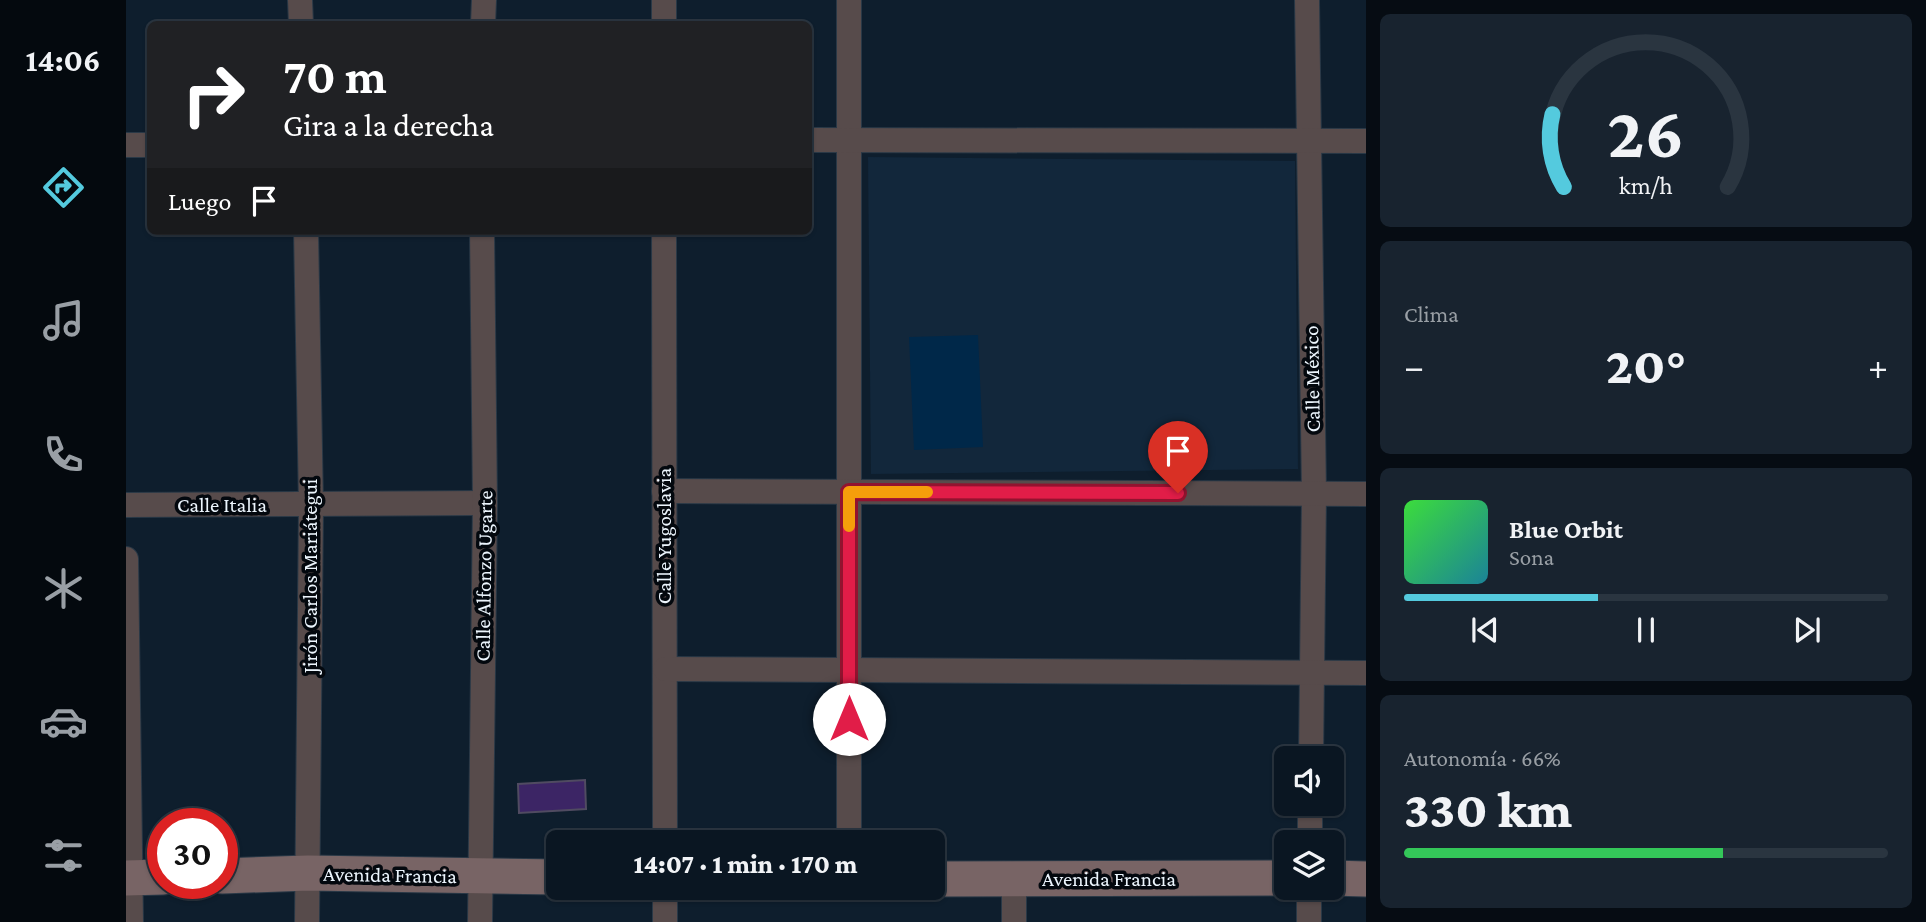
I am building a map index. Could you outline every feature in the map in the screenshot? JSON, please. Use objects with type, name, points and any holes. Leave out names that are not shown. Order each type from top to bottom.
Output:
[{"type":"street","points":[[300,0],[300,21]]},
{"type":"street","points":[[483,21],[484,0]]},
{"type":"street","points":[[664,0],[664,21]]},
{"type":"street","points":[[849,0],[849,830]]},
{"type":"street","name":"Calle México","points":[[1307,0],[1314,494],[1311,746]]},
{"type":"street","points":[[812,140],[1366,141]]},
{"type":"street","points":[[126,145],[147,145]]},
{"type":"street","name":"Jirón Carlos Mariátegui","points":[[306,235],[311,505],[307,922]]},
{"type":"street","name":"Calle Alfonzo Ugarte","points":[[480,922],[485,503],[482,235]]},
{"type":"street","name":"Calle Yugoslavia","points":[[664,235],[665,830]]},
{"type":"street","points":[[664,491],[1366,494]]},
{"type":"street","name":"Calle Italia","points":[[126,505],[485,503]]},
{"type":"street","points":[[126,559],[140,878],[131,922]]},
{"type":"street","points":[[665,669],[1366,673]]},
{"type":"street","name":"Avenida Francia","points":[[238,875],[308,873],[546,877]]},
{"type":"street","name":"Avenida Francia","points":[[945,879],[1274,878]]},
{"type":"street","points":[[1344,878],[1366,879]]},
{"type":"street","points":[[1014,879],[1014,922]]},
{"type":"street","points":[[665,900],[665,922]]},
{"type":"street","points":[[1309,900],[1309,922]]},
{"type":"shaded area","points":[[868,157],[1295,161],[1298,469],[871,474]]},
{"type":"shaded area","points":[[978,335],[983,447],[914,450],[909,337]]},
{"type":"building","points":[[585,780],[586,809],[519,813],[518,784]]},
{"type":"slow traffic","points":[[849,526],[849,492],[927,492]]},
{"type":"route","points":[[849,719],[849,492],[1178,493]]}]
